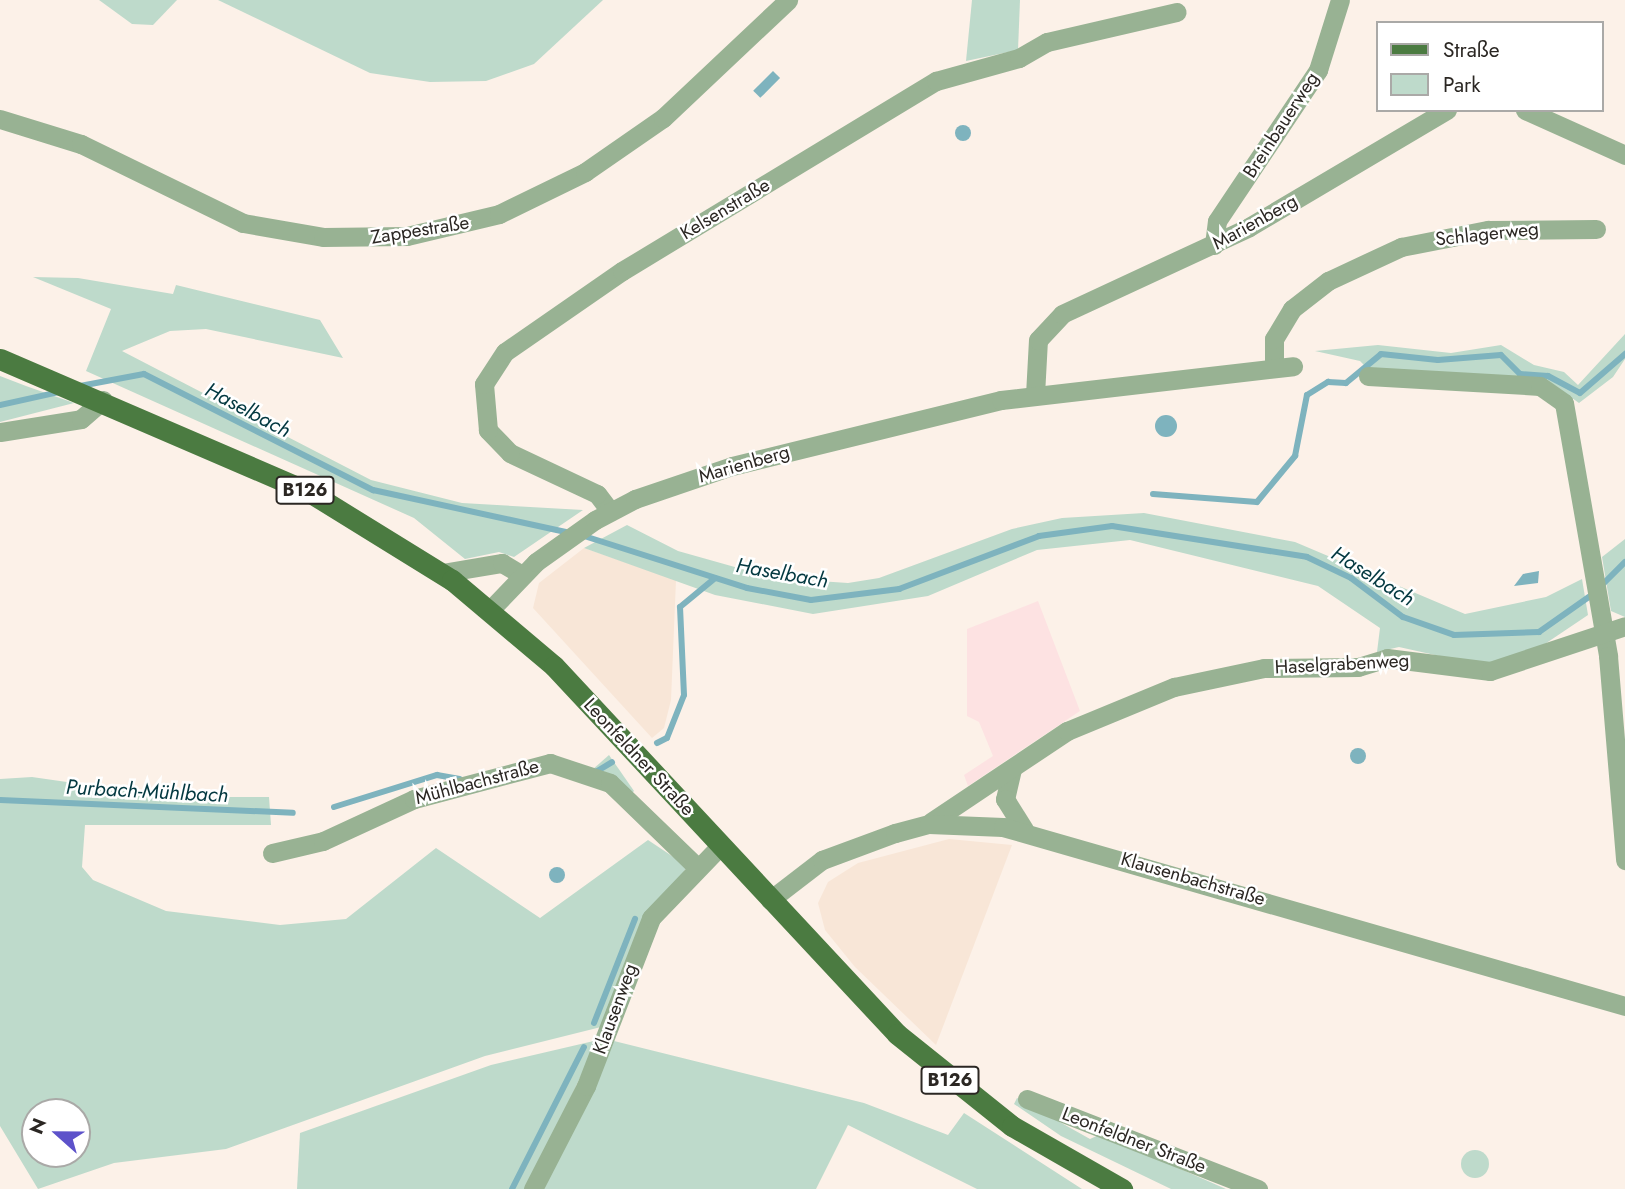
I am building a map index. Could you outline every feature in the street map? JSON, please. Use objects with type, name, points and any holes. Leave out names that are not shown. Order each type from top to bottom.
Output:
[{"type":"main road","name":"Leonfeldner Straße","points":[[0,359],[94,396],[311,493],[442,573],[490,610],[554,666],[882,1020],[954,1084],[1012,1126],[1122,1189]]},
{"type":"street","name":"Zappestraße","points":[[0,119],[81,144],[243,223],[323,237],[407,236],[499,214],[585,172],[663,118],[788,0]]},
{"type":"street","name":"Breinbauerweg","points":[[1214,245],[1217,221],[1318,70],[1340,0]]},
{"type":"street","name":"Kelsenstraße","points":[[603,516],[587,487],[510,453],[488,430],[484,384],[505,352],[610,278],[936,80],[1018,58],[1047,42],[1177,12]]},
{"type":"street","name":"Marienberg","points":[[1035,395],[1033,357],[1049,325],[1214,245],[1444,112]]},
{"type":"street","points":[[1529,112],[1625,155]]},
{"type":"street","name":"Schlagerweg","points":[[1283,367],[1274,339],[1292,309],[1369,260],[1460,233],[1597,229]]},
{"type":"street","name":"Marienberg","points":[[490,610],[522,575],[549,551],[603,516],[741,464],[1035,395],[1283,367]]},
{"type":"street","points":[[1368,376],[1540,386],[1558,394],[1567,415],[1604,632],[1625,860]]},
{"type":"street","points":[[0,432],[81,419],[94,396]]},
{"type":"street","points":[[442,573],[502,563],[522,575]]},
{"type":"street","name":"Haselgrabenweg","points":[[929,824],[1101,713],[1217,676],[1292,665],[1358,667],[1403,657],[1490,671],[1625,626]]},
{"type":"street","name":"Mühlbachstraße","points":[[272,853],[327,840],[414,799],[472,787],[550,763],[593,775],[697,867]]},
{"type":"street","points":[[1012,769],[1006,799],[1024,830]]},
{"type":"street","name":"Klausenbachstraße","points":[[770,900],[822,860],[929,824],[1024,830],[1625,1006]]},
{"type":"street","name":"Klausenweg","points":[[533,1189],[586,1086],[648,924],[697,867],[720,846]]},
{"type":"street","name":"Leonfeldner Straße","points":[[1027,1099],[1245,1187]]},
{"type":"shaded area","points":[[584,548],[676,580],[671,700],[664,728],[652,738],[533,608],[539,583]]},
{"type":"shaded area","points":[[1038,601],[1080,711],[968,786],[964,775],[993,756],[979,722],[967,716],[967,629]]},
{"type":"shaded area","points":[[949,839],[1012,845],[936,1045],[855,967],[825,930],[818,903],[828,882],[858,863]]},
{"type":"green space","points":[[99,0],[177,0],[153,25],[132,24]]},
{"type":"green space","points":[[218,0],[603,0],[534,64],[486,81],[430,82],[370,73]]},
{"type":"green space","points":[[972,0],[1020,0],[1018,50],[966,61]]},
{"type":"green space","points":[[33,277],[78,278],[173,294],[176,285],[320,320],[343,358],[206,329],[170,331],[122,351],[371,480],[462,503],[583,510],[514,557],[499,552],[465,559],[414,518],[86,371],[111,309]]},
{"type":"green space","points":[[1625,334],[1625,359],[1613,377],[1579,403],[1548,381],[1369,370],[1360,361],[1315,351],[1378,345],[1451,353],[1501,345],[1534,365],[1564,372],[1578,385]]},
{"type":"green space","points":[[0,376],[26,386],[74,403],[0,422]]},
{"type":"green space","points":[[1144,513],[1295,542],[1465,614],[1546,597],[1582,579],[1588,615],[1533,652],[1480,665],[1399,647],[1377,652],[1380,628],[1318,586],[1130,540],[1037,550],[928,596],[813,614],[715,595],[584,548],[627,525],[678,551],[774,578],[848,583],[879,578],[1012,529],[1062,518]]},
{"type":"green space","points":[[1625,539],[1625,617],[1611,611],[1602,557]]},
{"type":"green space","points":[[609,755],[634,791],[630,795],[592,770]]},
{"type":"green space","points":[[32,777],[171,797],[269,797],[271,825],[85,825],[82,867],[93,880],[166,911],[280,925],[346,919],[436,848],[540,918],[648,840],[687,866],[601,1027],[485,1056],[226,1149],[114,1163],[38,1189],[25,1168],[91,1168],[91,1098],[21,1098],[21,1161],[0,1126],[0,779]]},
{"type":"green space","points":[[598,1040],[527,1189],[297,1189],[300,1133],[491,1065]]},
{"type":"green space","points":[[610,1040],[864,1103],[948,1135],[964,1113],[1082,1189],[977,1189],[848,1125],[816,1189],[539,1189]]},
{"type":"green space","points":[[1017,1098],[1090,1139],[1101,1134],[1226,1189],[1171,1189],[1061,1136],[1014,1104]]},
{"type":"green space","points":[[1475,1150],[1485,1154],[1489,1164],[1485,1174],[1475,1178],[1465,1174],[1461,1164],[1465,1154]]},
{"type":"water","points":[[773,71],[780,78],[760,98],[753,91]]},
{"type":"water","points":[[960,125],[966,125],[971,133],[969,139],[960,141],[955,136],[955,130]]},
{"type":"water","points":[[1166,415],[1174,418],[1177,426],[1174,434],[1166,437],[1158,434],[1155,426],[1158,418]]},
{"type":"water","points":[[1539,571],[1538,583],[1514,586],[1523,574]]},
{"type":"water","points":[[1355,748],[1361,748],[1366,756],[1364,762],[1355,764],[1350,759],[1350,753]]},
{"type":"water","points":[[554,867],[560,867],[565,875],[563,881],[554,883],[549,878],[549,872]]},
{"type":"waterway","points":[[1153,494],[1257,502],[1295,456],[1307,395],[1328,382],[1346,383],[1381,354],[1438,360],[1501,355],[1520,374],[1548,376],[1580,393],[1625,354]]},
{"type":"waterway","name":"Haselbach","points":[[80,386],[144,374],[373,490],[570,533]]},
{"type":"waterway","name":"Haselbach","points":[[0,405],[59,392]]},
{"type":"waterway","name":"Haselbach","points":[[581,535],[747,588],[811,600],[899,589],[1039,536],[1112,526],[1307,557],[1351,578],[1403,617],[1454,635],[1539,632],[1593,594]]},
{"type":"waterway","name":"Haselbach","points":[[1601,586],[1625,562]]},
{"type":"waterway","name":"Purbach-Mühlbach","points":[[657,743],[667,738],[684,695],[680,607],[715,578]]},
{"type":"waterway","name":"Purbach-Mühlbach","points":[[594,773],[612,762]]},
{"type":"waterway","name":"Purbach-Mühlbach","points":[[334,807],[437,775],[460,779]]},
{"type":"waterway","name":"Purbach-Mühlbach","points":[[0,800],[293,813]]},
{"type":"waterway","points":[[594,1023],[635,919]]},
{"type":"waterway","points":[[512,1189],[584,1047]]}]
